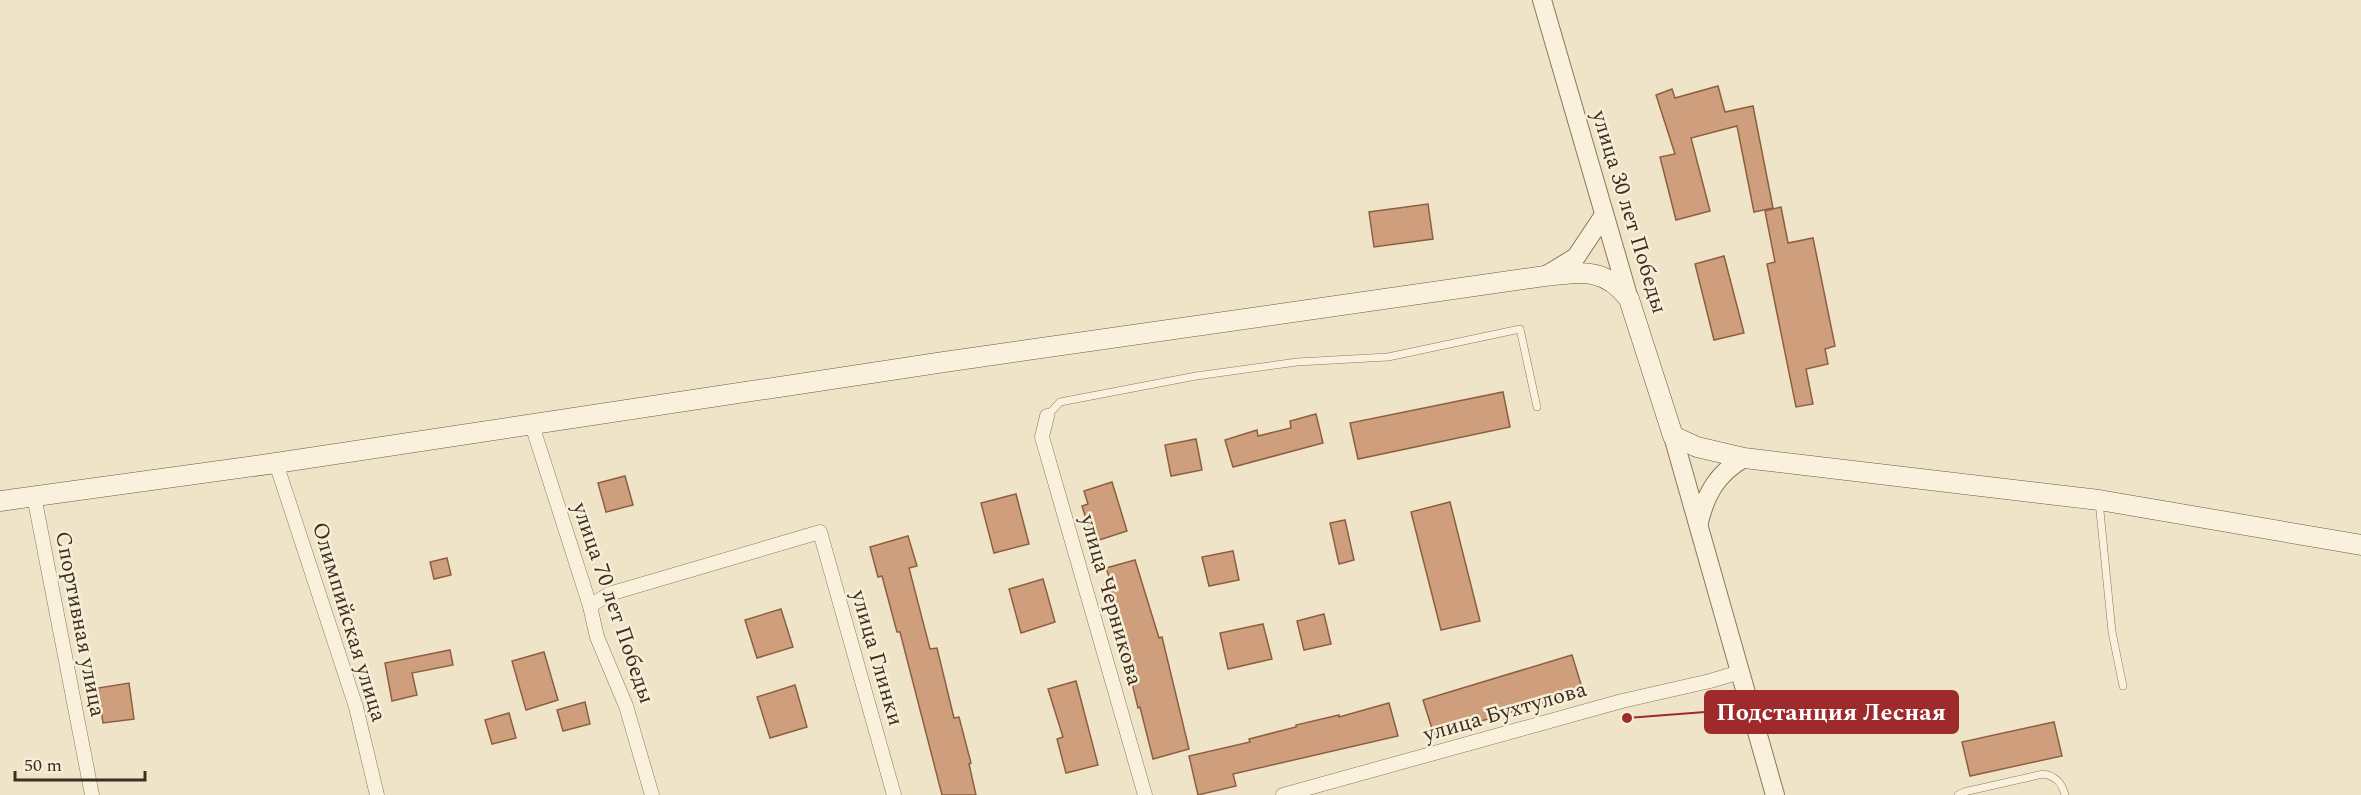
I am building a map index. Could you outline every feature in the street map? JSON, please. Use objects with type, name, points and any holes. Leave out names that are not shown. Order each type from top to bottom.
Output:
[{"type":"main road","points":[[0,501],[276,463],[944,362],[1545,276],[1590,272],[1617,285],[1629,299]]},
{"type":"main road","name":"улица 30 лет Победы","points":[[1629,299],[1673,436]]},
{"type":"main road","points":[[1673,436],[1697,447],[1744,458],[2099,500],[2361,545]]},
{"type":"street","name":"улица 30 лет Победы","points":[[1542,0],[1629,299]]},
{"type":"street","points":[[1545,276],[1576,257],[1604,215]]},
{"type":"street","name":"улица Черникова","points":[[1047,416],[1042,437],[1145,795]]},
{"type":"street","name":"улица 70 лет Победы","points":[[532,425],[590,606],[597,637],[626,706],[652,795]]},
{"type":"street","points":[[1673,436],[1775,795]]},
{"type":"street","points":[[1698,524],[1703,505],[1714,483],[1744,458]]},
{"type":"street","name":"Олимпийская улица","points":[[276,463],[356,706],[377,795]]},
{"type":"street","name":"Спортивная улица","points":[[34,496],[92,795]]},
{"type":"street","name":"улица Глинки","points":[[590,606],[609,594],[820,532],[894,795]]},
{"type":"street","name":"улица Бухтулова","points":[[1283,795],[1623,701],[1740,672]]},
{"type":"lane","points":[[1047,416],[1060,402],[1196,376],[1297,362],[1388,357],[1520,329],[1537,407]]},
{"type":"lane","points":[[2099,500],[2112,632],[2123,686]]},
{"type":"lane","points":[[1958,795],[2043,774],[2060,782],[2065,795]]},
{"type":"building","points":[[1718,86],[1725,112],[1753,106],[1773,208],[1754,212],[1737,126],[1691,138],[1710,211],[1676,220],[1660,157],[1675,154],[1656,95],[1672,89],[1675,98]]},
{"type":"building","points":[[1428,204],[1433,239],[1374,247],[1369,212]]},
{"type":"building","points":[[1781,207],[1788,243],[1813,238],[1835,346],[1825,349],[1828,364],[1806,369],[1813,404],[1796,407],[1767,264],[1775,262],[1765,211]]},
{"type":"building","points":[[1724,256],[1744,333],[1714,340],[1695,264]]},
{"type":"building","points":[[1503,392],[1510,427],[1358,459],[1350,423]]},
{"type":"building","points":[[1316,414],[1323,443],[1233,467],[1225,440],[1257,430],[1258,436],[1291,428],[1290,421]]},
{"type":"building","points":[[1196,439],[1202,470],[1171,476],[1165,445]]},
{"type":"building","points":[[625,476],[633,505],[606,512],[598,483]]},
{"type":"building","points":[[1112,482],[1127,531],[1099,540],[1095,526],[1089,528],[1082,506],[1088,504],[1084,491]]},
{"type":"building","points":[[1016,494],[1029,544],[994,553],[981,503]]},
{"type":"building","points":[[1450,502],[1480,621],[1441,630],[1411,512]]},
{"type":"building","points":[[1345,520],[1354,560],[1339,564],[1330,523]]},
{"type":"building","points":[[908,536],[917,566],[909,568],[930,649],[937,648],[954,718],[959,717],[971,763],[969,764],[976,795],[942,795],[900,632],[897,632],[882,576],[878,577],[870,547]]},
{"type":"building","points":[[1233,551],[1239,580],[1209,586],[1202,557]]},
{"type":"building","points":[[447,558],[451,575],[434,579],[430,562]]},
{"type":"building","points":[[1135,560],[1159,638],[1162,637],[1189,749],[1153,759],[1123,646],[1128,645],[1116,603],[1111,605],[1104,584],[1111,582],[1106,568]]},
{"type":"building","points":[[1043,579],[1055,622],[1021,633],[1009,589]]},
{"type":"building","points":[[781,609],[793,647],[757,658],[745,620]]},
{"type":"building","points":[[1324,614],[1331,644],[1304,650],[1297,621]]},
{"type":"building","points":[[1263,624],[1272,659],[1228,669],[1220,633]]},
{"type":"building","points":[[450,650],[453,665],[412,673],[417,695],[392,701],[385,663]]},
{"type":"building","points":[[544,652],[558,700],[526,710],[512,661]]},
{"type":"building","points":[[1572,655],[1583,691],[1434,735],[1423,700]]},
{"type":"building","points":[[1076,681],[1098,765],[1066,773],[1057,739],[1063,737],[1048,689]]},
{"type":"building","points":[[129,683],[134,719],[103,723],[98,688]]},
{"type":"building","points":[[795,685],[807,727],[770,738],[757,697]]},
{"type":"building","points":[[585,702],[590,724],[563,731],[557,710]]},
{"type":"building","points":[[1389,703],[1398,736],[1233,774],[1236,786],[1198,795],[1189,756],[1250,742],[1249,739],[1296,727],[1296,725],[1339,715],[1339,717]]},
{"type":"building","points":[[509,713],[516,738],[492,744],[485,720]]},
{"type":"building","points":[[2054,722],[2062,756],[1970,776],[1962,742]]},
{"type":"place","name":"Подстанция Лесная","points":[[1627,718]]}]
